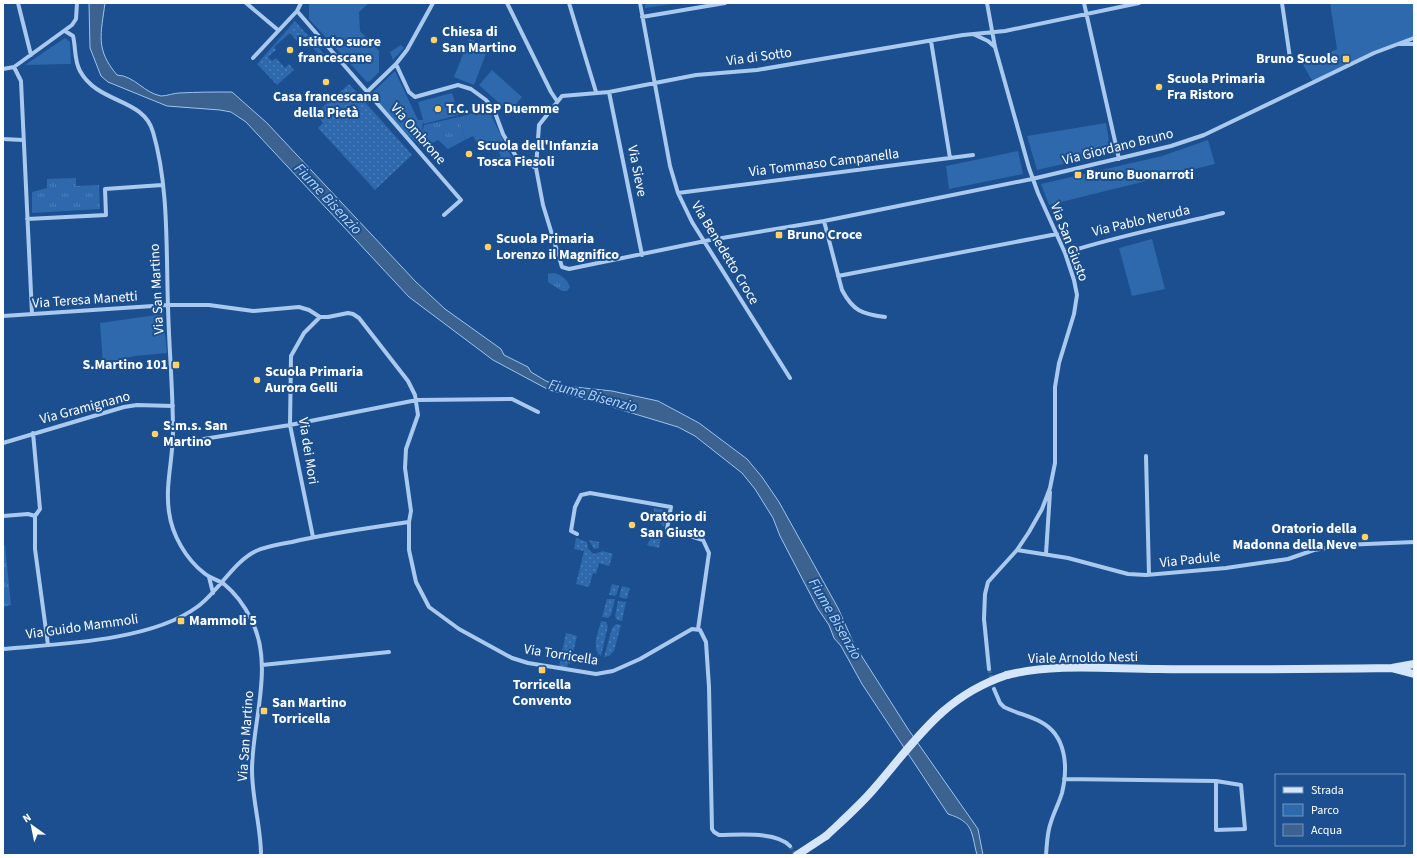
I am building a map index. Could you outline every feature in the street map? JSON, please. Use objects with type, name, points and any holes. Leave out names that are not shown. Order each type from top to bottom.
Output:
[{"type":"street","points":[[18,3],[31,56]]},
{"type":"street","points":[[3,69],[14,66],[31,56],[65,31],[75,22],[78,3]]},
{"type":"street","points":[[246,3],[278,30]]},
{"type":"street","points":[[253,58],[278,30],[297,12],[301,3]]},
{"type":"street","points":[[366,92],[396,64],[410,45],[433,3]]},
{"type":"street","points":[[507,3],[550,92],[557,101],[538,129],[536,168],[543,205],[562,267],[569,269],[705,242]]},
{"type":"street","points":[[569,3],[596,92]]},
{"type":"street","name":"Via Benedetto Croce","points":[[640,3],[670,166],[678,193],[690,218],[790,378]]},
{"type":"street","points":[[642,17],[725,3]]},
{"type":"street","name":"Via San Giusto","points":[[988,3],[995,47],[1032,178],[1065,253],[1077,294],[1074,314],[1059,363],[1055,387],[1055,463],[1050,488],[1046,554]]},
{"type":"street","points":[[1084,3],[1119,159]]},
{"type":"street","name":"Via di Sotto","points":[[557,101],[562,96],[609,92],[696,75],[757,70],[967,34],[993,32],[1139,3]]},
{"type":"street","points":[[1282,3],[1290,58]]},
{"type":"street","name":"Via Ombrone","points":[[297,12],[461,200],[444,215]]},
{"type":"street","name":"Via San Martino","points":[[65,31],[73,36],[77,65],[92,86],[106,96],[135,109],[150,122],[154,133],[162,185],[173,406],[173,444],[168,491],[171,523],[185,551],[201,571],[209,577],[222,583],[239,600],[252,621],[262,665],[261,690],[252,770],[261,855]]},
{"type":"street","points":[[967,34],[982,38],[995,47]]},
{"type":"street","name":"Via Giordano Bruno","points":[[705,242],[824,221],[1032,178],[1171,146],[1204,135],[1374,52],[1414,38]]},
{"type":"street","points":[[931,41],[950,158]]},
{"type":"street","name":"Via Giordano Bruno","points":[[1400,44],[1414,44]]},
{"type":"street","points":[[396,64],[409,92],[415,96],[458,85],[471,89],[486,100],[494,110],[503,134],[517,158],[536,168]]},
{"type":"street","points":[[14,66],[21,79],[26,219],[32,314]]},
{"type":"street","name":"Via Sieve","points":[[609,92],[642,255]]},
{"type":"street","points":[[3,139],[23,140]]},
{"type":"street","name":"Via Tommaso Campanella","points":[[678,193],[973,155]]},
{"type":"street","points":[[26,219],[106,215],[105,189],[162,185]]},
{"type":"street","name":"Via Pablo Neruda","points":[[1065,253],[1108,239],[1154,230],[1224,213]]},
{"type":"street","points":[[824,221],[842,290],[854,307],[866,314],[885,317]]},
{"type":"street","points":[[838,276],[1056,234]]},
{"type":"street","points":[[168,305],[209,305],[253,311],[300,307],[309,310],[320,317],[348,313],[359,318],[408,381],[417,400]]},
{"type":"street","name":"Via Teresa Manetti","points":[[3,316],[168,305]]},
{"type":"street","name":"Via dei Mori","points":[[313,537],[290,425],[291,356],[304,333],[320,317]]},
{"type":"street","points":[[173,444],[290,425],[417,400],[512,399],[538,412]]},
{"type":"street","name":"Via Torricella","points":[[417,400],[418,415],[406,449],[405,468],[411,511],[409,522],[409,550],[412,569],[419,590],[429,607],[460,629],[512,658],[528,664],[581,672],[605,673],[640,659],[685,633],[698,629]]},
{"type":"street","name":"Via Gramignano","points":[[3,443],[124,407],[137,405],[173,406]]},
{"type":"street","points":[[33,433],[40,509],[36,516],[35,549],[48,645]]},
{"type":"street","points":[[1146,456],[1149,575]]},
{"type":"street","name":"Via San Giusto","points":[[989,669],[984,619],[985,594],[988,582],[1017,550],[1042,509],[1050,488]]},
{"type":"street","points":[[577,534],[571,531],[575,507],[581,495],[590,493],[671,507],[666,529],[703,540],[709,553],[698,629],[703,633],[706,642],[709,687],[712,826],[714,832],[720,835],[776,837],[786,841],[790,846]]},
{"type":"street","points":[[3,516],[28,514],[36,516]]},
{"type":"street","points":[[222,583],[246,557],[256,551],[313,537],[409,522]]},
{"type":"street","name":"Via Padule","points":[[1017,550],[1093,563],[1128,574],[1149,575],[1226,568],[1288,559],[1314,550],[1338,545],[1414,542]]},
{"type":"street","points":[[209,577],[213,593]]},
{"type":"street","name":"Via Guido Mammoli","points":[[3,649],[48,645],[141,630],[181,617],[198,606],[222,583]]},
{"type":"street","points":[[262,665],[389,652]]},
{"type":"street","name":"Viale Arnoldo Nesti","points":[[797,855],[826,836],[868,796],[928,724],[942,711],[970,692],[1007,676],[1031,670],[1392,668],[1414,664]]},
{"type":"street","name":"Viale Arnoldo Nesti","points":[[1392,668],[1414,674]]},
{"type":"street","points":[[994,689],[1000,703],[1004,707],[1041,722],[1060,740],[1064,754],[1064,779],[1062,793],[1050,823],[1046,855]]},
{"type":"street","points":[[1064,779],[1216,781],[1241,785],[1245,829],[1216,830],[1216,781]]},
{"type":"green space","points":[[309,3],[369,3],[359,12],[360,31],[379,51],[379,72],[370,81],[367,82],[309,19]]},
{"type":"green space","points":[[645,3],[680,3],[645,8]]},
{"type":"green space","points":[[1330,3],[1414,3],[1414,38],[1387,47],[1313,82],[1303,65],[1337,49]]},
{"type":"green space","points":[[295,21],[324,54],[321,57],[303,36],[297,41],[290,33],[274,47],[276,50],[268,57],[272,61],[276,58],[285,68],[289,64],[294,70],[277,85],[257,64]]},
{"type":"green space","points":[[65,38],[70,42],[71,64],[25,65]]},
{"type":"green space","points":[[469,39],[489,46],[474,85],[454,77]]},
{"type":"green space","points":[[401,45],[404,48],[393,60],[390,52]]},
{"type":"green space","points":[[492,70],[522,97],[509,112],[479,85]]},
{"type":"green space","points":[[395,71],[418,120],[423,120],[418,102],[452,93],[459,115],[424,124],[423,122],[420,145],[404,132],[374,97],[373,92]]},
{"type":"green space","points":[[349,84],[412,155],[375,190],[318,128],[323,123],[316,113]]},
{"type":"green space","points":[[488,109],[514,162],[492,164],[490,162],[501,156],[494,143],[483,149],[482,146],[479,147],[473,136],[465,140],[459,117]]},
{"type":"green space","points":[[459,117],[465,140],[448,149],[438,140],[426,146],[420,140],[424,125]]},
{"type":"green space","points":[[1106,123],[1108,148],[1103,155],[1037,170],[1027,136]]},
{"type":"green space","points":[[1208,140],[1215,164],[1049,205],[1041,184],[1162,156]]},
{"type":"green space","points":[[1018,151],[1023,174],[949,189],[946,166]]},
{"type":"green space","points":[[76,178],[76,186],[99,185],[100,209],[32,213],[32,192],[47,188],[47,179]]},
{"type":"green space","points":[[1152,239],[1165,289],[1132,296],[1119,248]]},
{"type":"green space","points":[[553,273],[563,277],[567,282],[570,287],[567,291],[562,291],[548,282],[548,274]]},
{"type":"green space","points":[[163,314],[167,353],[135,356],[103,364],[100,323]]},
{"type":"green space","points":[[654,508],[667,511],[664,527],[654,517]]},
{"type":"green space","points":[[662,532],[659,548],[647,545],[652,536]]},
{"type":"green space","points":[[576,538],[587,542],[588,549],[594,554],[603,551],[613,554],[609,566],[599,563],[596,574],[593,573],[589,587],[576,584],[584,551],[574,549]]},
{"type":"green space","points":[[589,540],[599,542],[599,548],[594,549]]},
{"type":"green space","points":[[3,546],[5,546],[11,605],[3,607]]},
{"type":"green space","points":[[612,584],[619,586],[616,596],[609,595]]},
{"type":"green space","points":[[622,586],[630,588],[627,599],[619,597]]},
{"type":"green space","points":[[607,599],[615,599],[611,615],[608,618],[602,617]]},
{"type":"green space","points":[[618,601],[626,602],[622,621],[617,620],[615,616]]},
{"type":"green space","points":[[601,621],[606,622],[608,626],[601,656],[596,649],[596,644]]},
{"type":"green space","points":[[616,624],[621,625],[614,651],[609,656],[604,657],[612,628]]},
{"type":"green space","points":[[566,633],[577,636],[571,661],[570,664],[568,663],[567,668],[559,666]]},
{"type":"water","name":"Fiume Bisenzio","points":[[89,3],[105,3],[101,33],[102,49],[110,66],[117,75],[129,78],[149,92],[161,96],[179,93],[232,92],[267,123],[416,282],[445,309],[501,349],[504,355],[528,367],[531,372],[556,385],[612,391],[658,401],[699,423],[747,459],[762,477],[779,502],[838,608],[854,644],[908,729],[978,829],[983,855],[977,855],[972,834],[967,824],[948,814],[862,684],[841,646],[834,638],[829,625],[818,609],[780,536],[773,518],[755,489],[742,473],[695,436],[678,427],[615,408],[601,402],[599,403],[549,390],[493,360],[409,297],[246,122],[231,112],[167,106],[108,82],[101,76],[90,48]]},
{"type":"tunnel","points":[[989,669],[994,689]]},
{"type":"tunnel","points":[[790,846],[795,855]]},
{"type":"place","name":"Chiesa di San Martino","points":[[434,40]]},
{"type":"place","name":"Istituto suore francescane","points":[[290,50]]},
{"type":"place","name":"Bruno Scuole","points":[[1346,59]]},
{"type":"place","name":"Casa francescana della Pietà","points":[[326,82]]},
{"type":"place","name":"Scuola Primaria Fra Ristoro","points":[[1159,87]]},
{"type":"place","name":"T.C. UISP Duemme","points":[[438,109]]},
{"type":"place","name":"Scuola dell'Infanzia Tosca Fiesoli","points":[[469,154]]},
{"type":"place","name":"Bruno Buonarroti","points":[[1078,175]]},
{"type":"place","name":"Bruno Croce","points":[[779,235]]},
{"type":"place","name":"Scuola Primaria Lorenzo il Magnifico","points":[[488,247]]},
{"type":"place","name":"S.Martino 101","points":[[176,365]]},
{"type":"place","name":"Scuola Primaria Aurora Gelli","points":[[257,380]]},
{"type":"place","name":"S.m.s. San Martino","points":[[155,434]]},
{"type":"place","name":"Oratorio di San Giusto","points":[[632,525]]},
{"type":"place","name":"Oratorio della Madonna della Neve","points":[[1365,537]]},
{"type":"place","name":"Mammoli 5","points":[[181,621]]},
{"type":"place","name":"Torricella Convento","points":[[542,670]]},
{"type":"place","name":"San Martino Torricella","points":[[264,711]]}]
